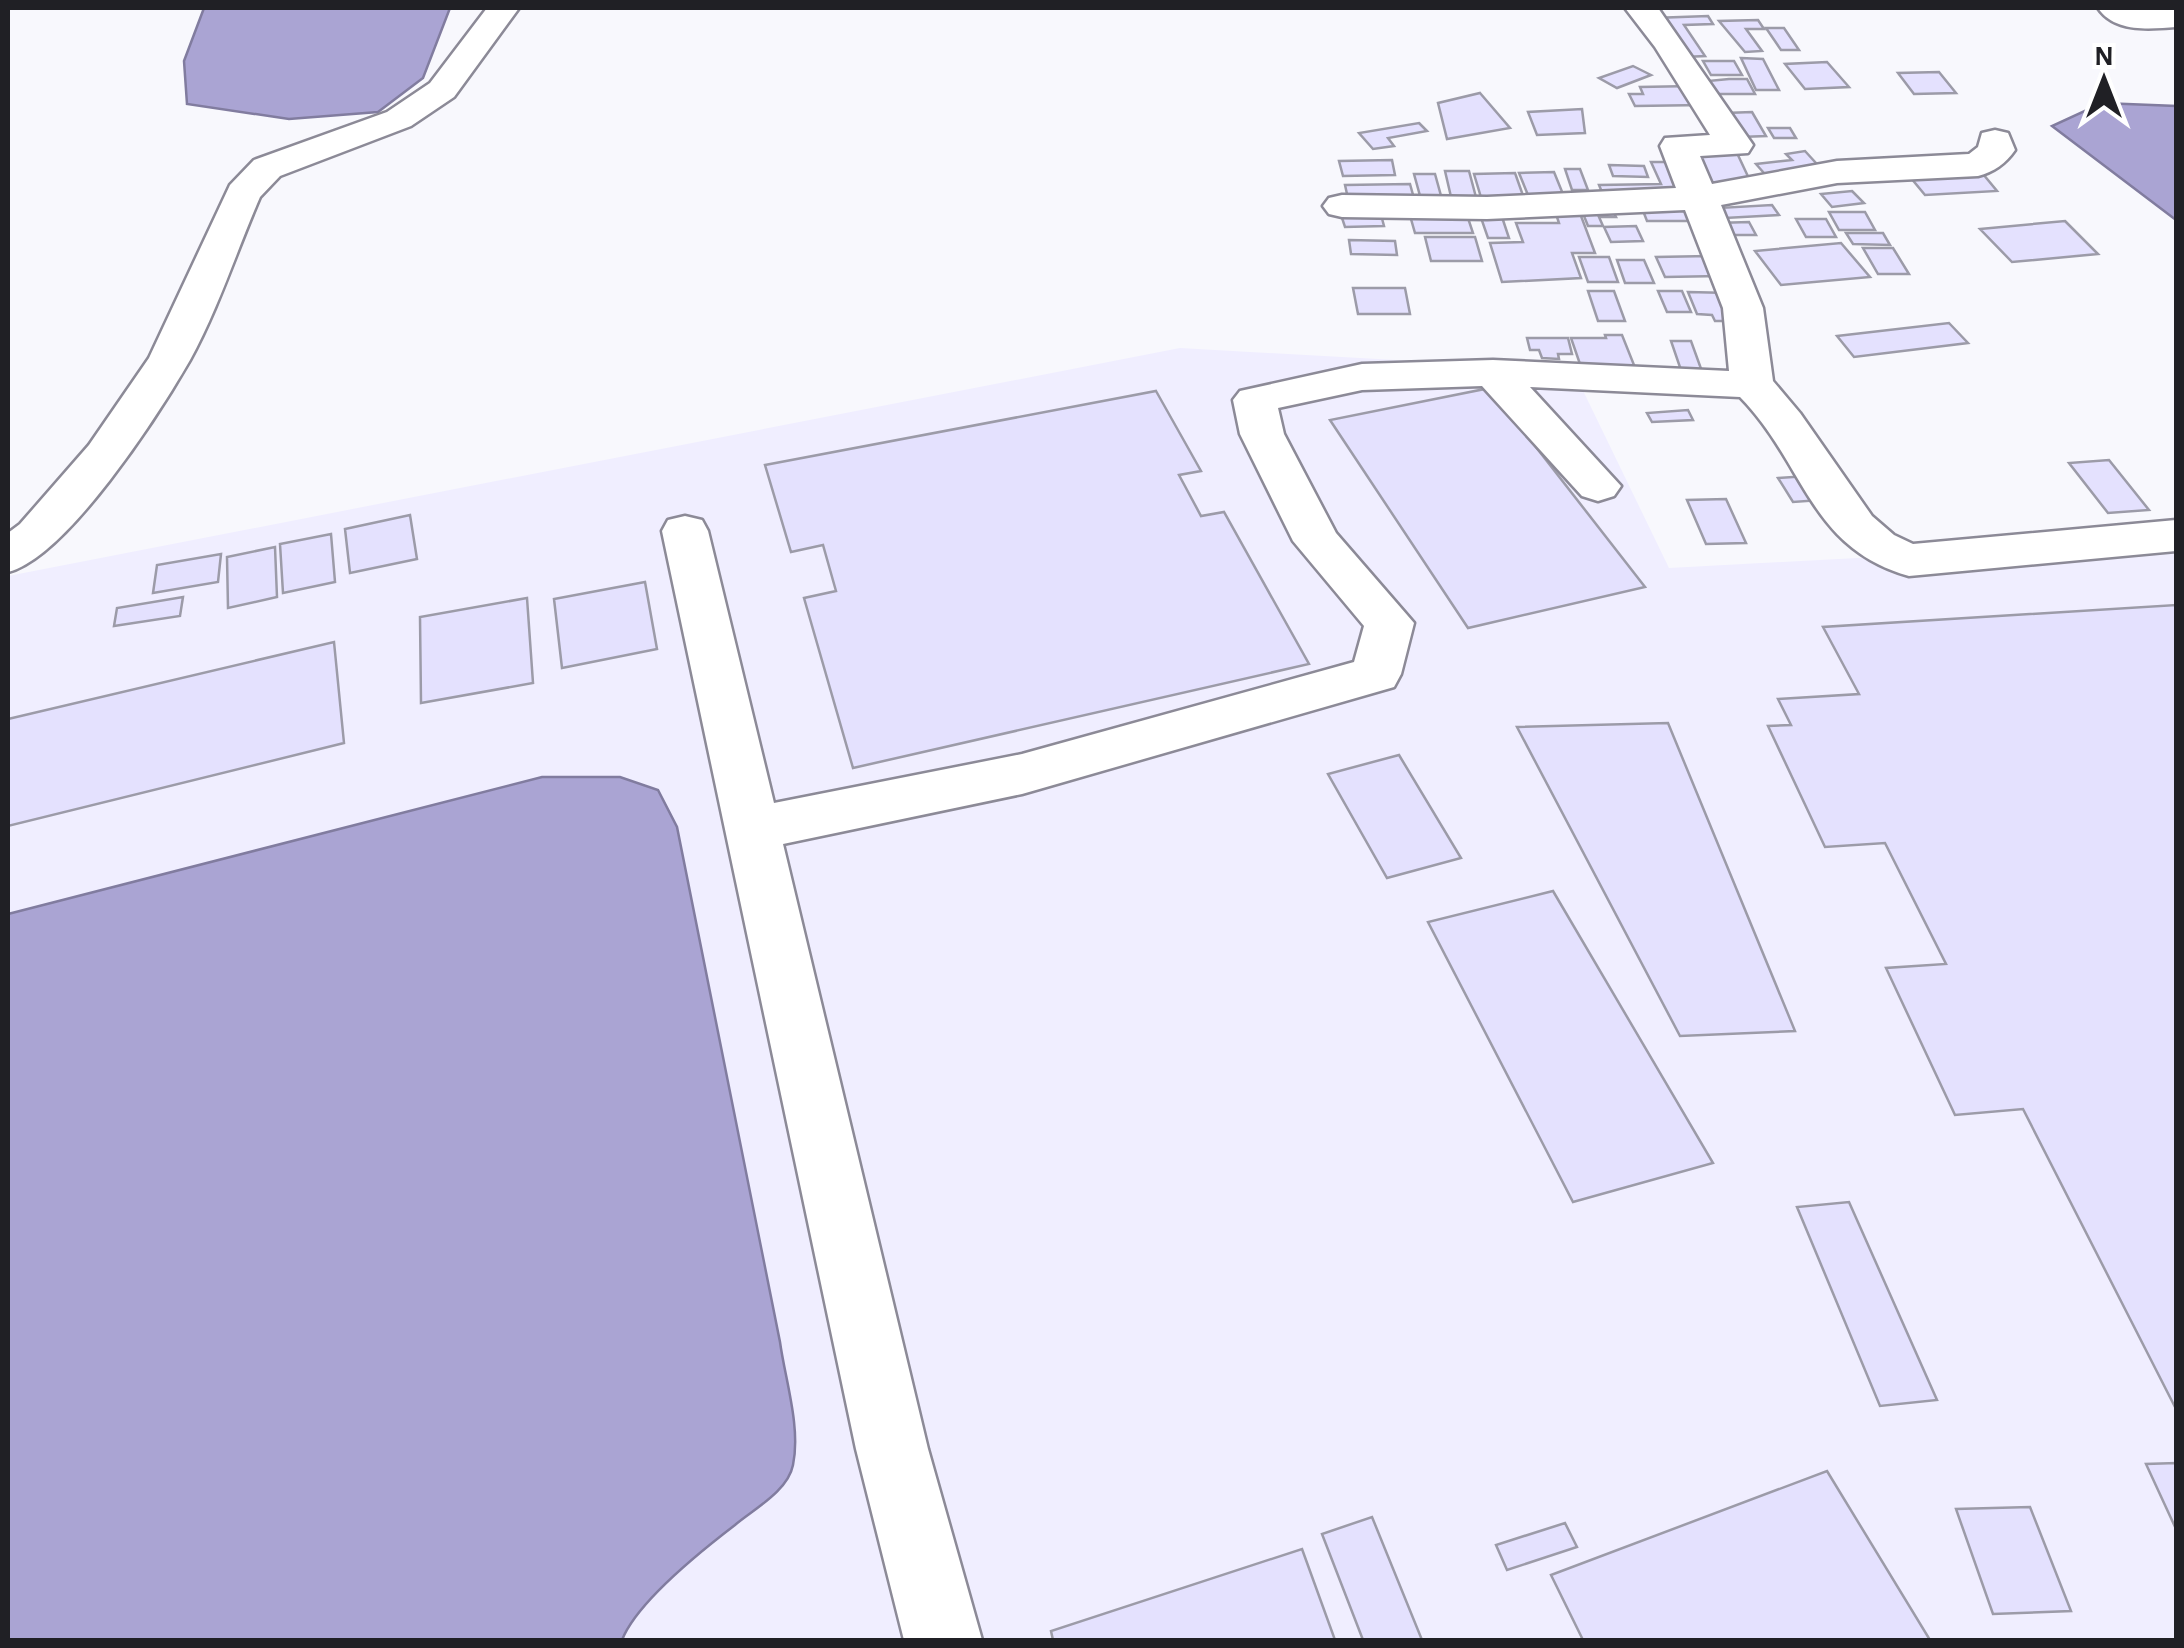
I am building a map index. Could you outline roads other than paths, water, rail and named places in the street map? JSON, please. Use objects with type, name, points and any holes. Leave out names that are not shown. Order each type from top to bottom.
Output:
[{"type":"street","points":[[8,556],[36,535],[105,455],[170,358],[244,193],[266,168],[399,120],[442,90],[503,8]]},
{"type":"street","points":[[1641,8],[1670,43],[1735,145],[1678,146],[1744,308],[1752,385]]},
{"type":"street","points":[[2114,8],[2141,20],[2176,18]]},
{"type":"street","points":[[1342,206],[1488,208],[1700,198],[1837,172],[1978,165],[1997,150],[1995,141]]},
{"type":"street","points":[[1493,373],[1598,486]]},
{"type":"street","points":[[752,828],[1022,774],[1376,674],[1389,623],[1317,541],[1262,434],[1255,400],[1362,377],[1493,373],[1752,385],[1772,402],[1841,508],[1874,545],[1909,560],[2176,536]]},
{"type":"street","points":[[685,530],[892,1449],[942,1640]]}]
